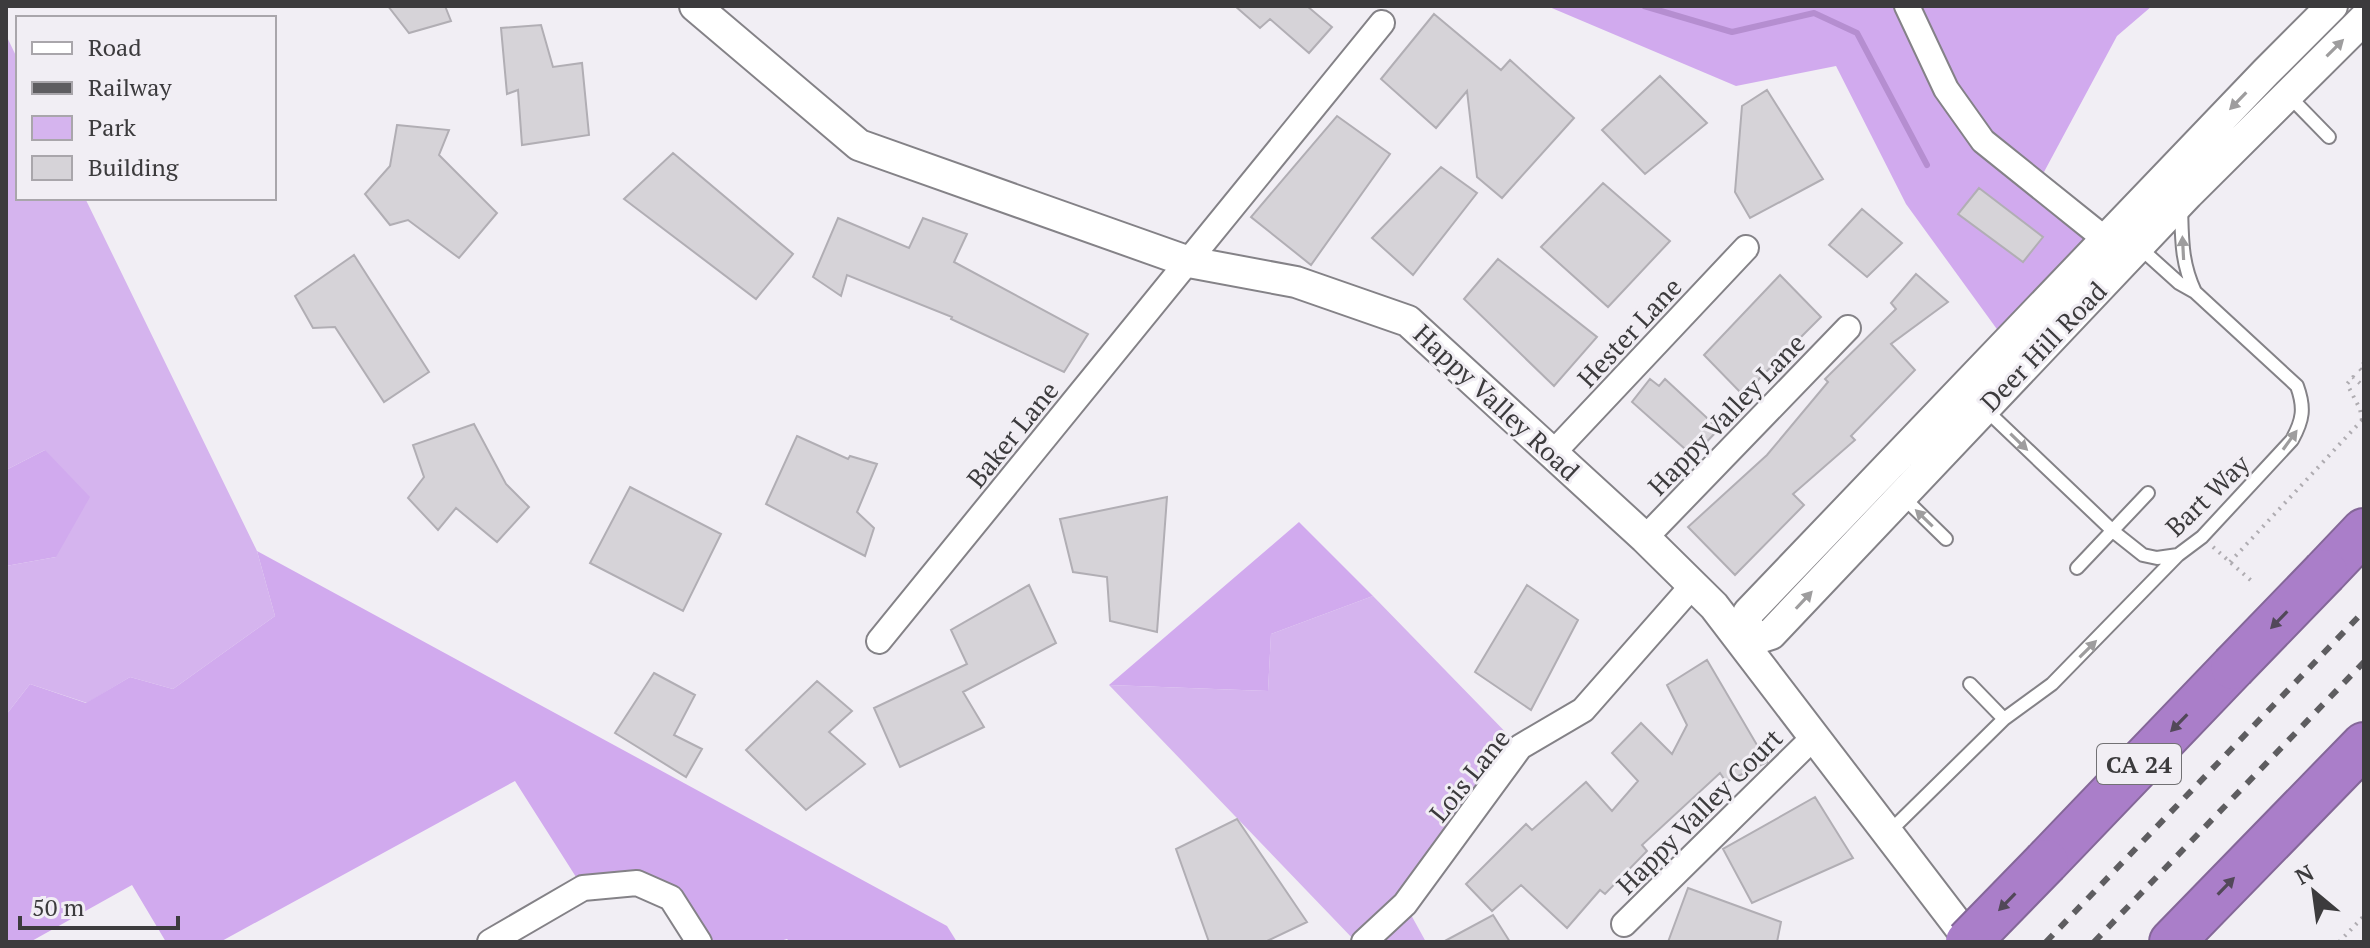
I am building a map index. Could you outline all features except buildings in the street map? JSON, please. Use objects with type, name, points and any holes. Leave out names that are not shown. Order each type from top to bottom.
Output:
[{"type":"highway","name":"CA 24","points":[[1970,942],[2364,531]]},
{"type":"highway","points":[[2172,942],[2364,745]]},
{"type":"highway","points":[[2319,790],[2364,764]]},
{"type":"street","name":"Happy Valley Road","points":[[695,6],[859,145],[1189,262],[1296,282],[1408,321],[1645,538],[1714,606],[1970,942]]},
{"type":"street","points":[[1907,6],[1946,89],[1983,141],[2105,239],[2139,247]]},
{"type":"street","name":"Deer Hill Road","points":[[1748,613],[2332,6]]},
{"type":"street","name":"Deer Hill Road","points":[[1748,613],[1973,398],[2139,247],[2364,19]]},
{"type":"street","name":"Baker Lane","points":[[879,641],[1382,23]]},
{"type":"street","name":"Hester Lane","points":[[1552,454],[1746,248]]},
{"type":"street","name":"Happy Valley Lane","points":[[1645,538],[1848,328]]},
{"type":"street","name":"Deer Hill Road","points":[[1743,643],[1771,634],[1902,496],[1973,398],[2007,343]]},
{"type":"street","name":"Lois Lane","points":[[1364,942],[1405,904],[1520,747],[1583,710],[1693,585]]},
{"type":"street","points":[[1743,643],[1748,613]]},
{"type":"street","name":"Happy Valley Court","points":[[1624,924],[1813,738]]},
{"type":"street","points":[[490,942],[583,888],[637,883],[671,898],[699,942]]},
{"type":"lane","points":[[2266,72],[2329,137]]},
{"type":"lane","name":"Bart Way","points":[[2181,202],[2182,253],[2185,271],[2195,292]]},
{"type":"lane","name":"Bart Way","points":[[1973,398],[2112,530],[2143,555],[2157,558],[2178,555],[2202,537],[2292,440],[2302,423],[2303,412],[2297,386],[2195,292],[2179,283],[2139,247]]},
{"type":"lane","points":[[2077,568],[2148,493]]},
{"type":"lane","points":[[1902,496],[1946,539]]},
{"type":"lane","points":[[1887,834],[2004,719],[2052,684],[2178,555]]},
{"type":"lane","points":[[1970,684],[2004,719]]},
{"type":"path","points":[[2364,363],[2359,368],[2364,373]]},
{"type":"path","points":[[2230,562],[2363,419],[2347,384],[2353,377],[2364,387]]},
{"type":"path","points":[[2202,537],[2255,584]]},
{"type":"path","points":[[2339,942],[2364,916]]},
{"type":"green space","points":[[6,35],[16,56],[16,200],[86,200],[257,551],[275,616],[173,689],[130,677],[87,703],[30,684],[6,715],[6,566],[56,557],[45,450],[6,470]]},
{"type":"green space","points":[[1373,596],[1520,747],[1405,904],[1426,942],[1356,942],[1109,685],[1268,691],[1271,634]]},
{"type":"shaded area","points":[[1547,6],[2152,6],[2117,36],[2037,185],[2105,239],[2007,343],[1906,204],[1836,66],[1736,86]]},
{"type":"shaded area","points":[[45,450],[90,497],[56,557],[6,566],[6,470]]},
{"type":"shaded area","points":[[1299,522],[1373,596],[1271,634],[1268,691],[1109,685]]},
{"type":"shaded area","points":[[257,551],[947,926],[957,942],[790,942],[787,939],[777,942],[699,942],[671,897],[583,888],[515,781],[220,942],[166,942],[132,885],[30,942],[6,942],[6,715],[30,684],[86,703],[130,677],[173,689],[275,616]]},
{"type":"waterway","points":[[1644,6],[1732,32],[1814,13],[1857,33],[1927,165]]},
{"type":"railway","points":[[2046,942],[2364,611]]},
{"type":"railway","points":[[2094,942],[2364,662]]}]
